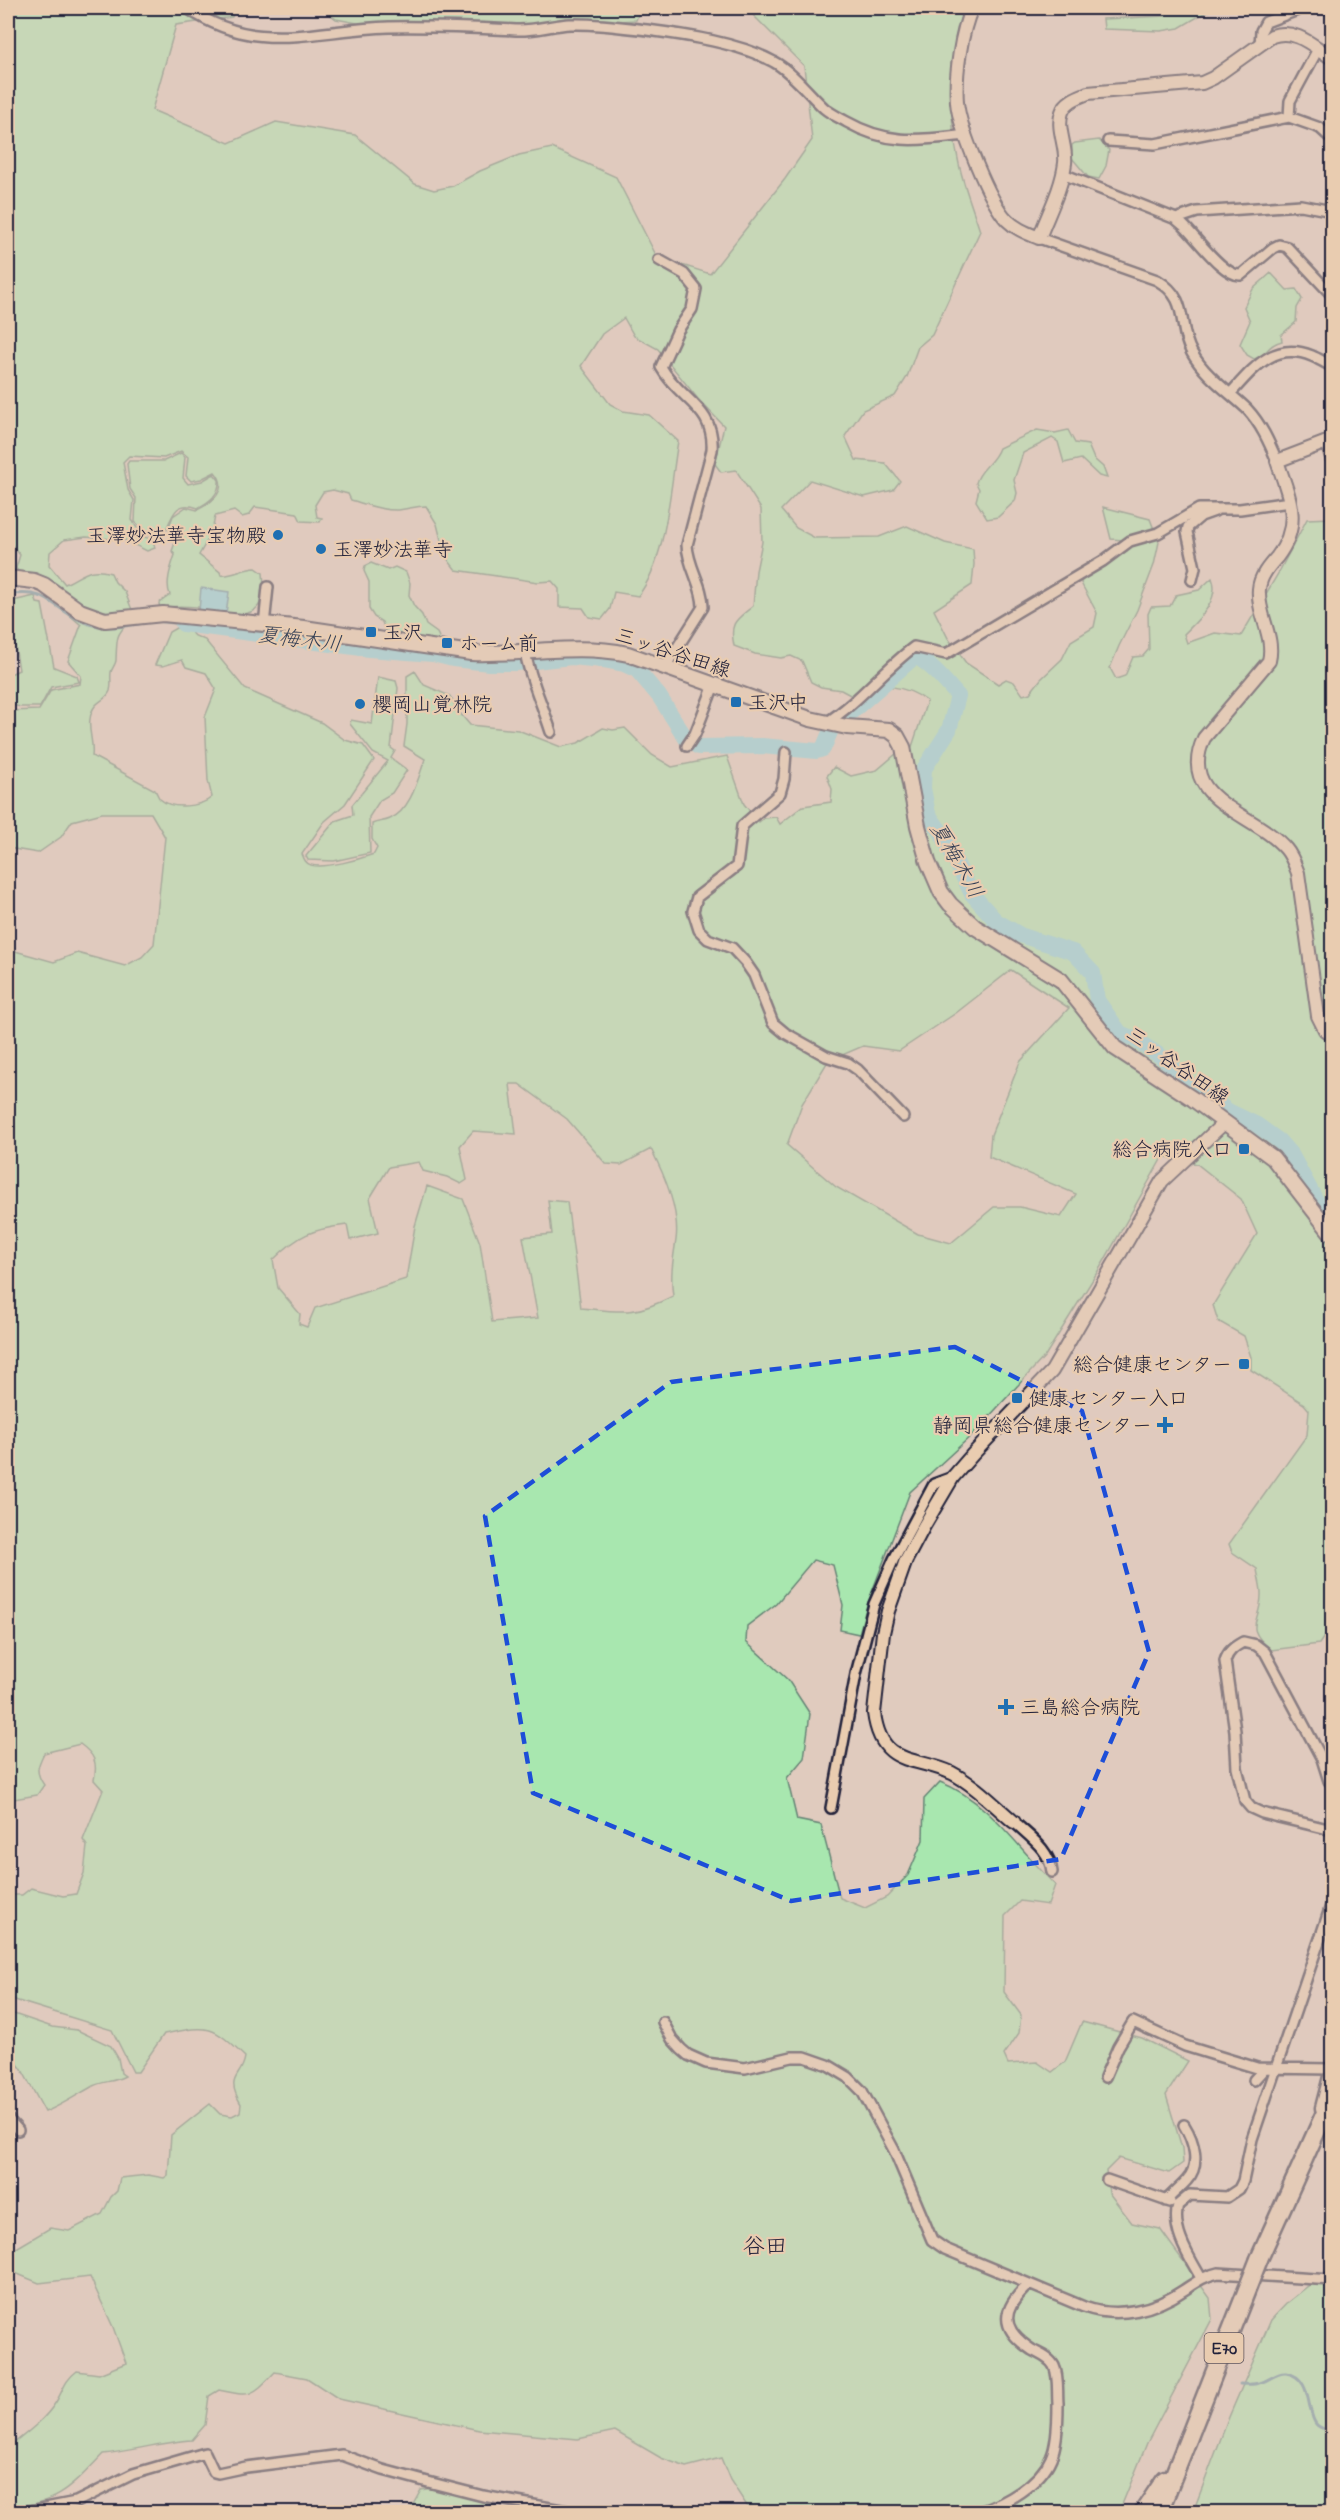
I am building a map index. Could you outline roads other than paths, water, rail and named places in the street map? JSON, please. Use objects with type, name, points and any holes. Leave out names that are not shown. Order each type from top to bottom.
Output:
[{"type":"highway","points":[[1319,2126],[1332,2077]]},
{"type":"highway","name":"E70","points":[[1159,2512],[1259,2259],[1332,2097]]},
{"type":"highway","points":[[1143,2512],[1183,2453]]},
{"type":"highway","points":[[1168,2512],[1183,2453]]},
{"type":"main road","name":"三ッ谷谷田線","points":[[8,578],[34,581],[44,585],[80,611],[105,620],[163,614],[304,628],[471,653],[525,654],[581,648],[610,650],[628,654],[826,723],[889,730],[897,735],[908,765],[918,826],[928,862],[941,892],[959,914],[975,927],[1061,980],[1115,1048],[1193,1099],[1274,1158],[1332,1234]]},
{"type":"street","points":[[187,8],[212,22],[238,32],[280,38],[407,26],[518,30],[571,24],[648,30],[716,43],[746,51],[776,63],[827,111],[868,134],[888,138],[927,139],[966,135]]},
{"type":"street","points":[[972,8],[965,24],[957,101],[966,135],[999,210],[1019,230],[1167,286],[1182,309],[1186,338],[1191,351],[1205,371],[1257,421],[1277,461],[1290,502],[1293,520],[1287,540],[1260,584],[1259,600],[1272,645],[1269,661],[1204,738],[1197,753],[1197,767],[1211,794],[1278,842],[1293,860],[1298,873],[1318,1016],[1325,1030],[1332,1036]]},
{"type":"street","points":[[1260,44],[1261,31],[1266,22],[1304,8]]},
{"type":"street","points":[[1324,8],[1332,9]]},
{"type":"street","points":[[1039,238],[1063,174],[1065,157],[1060,123],[1062,113],[1076,97],[1088,93],[1202,83],[1213,78],[1260,44],[1282,33],[1298,36],[1332,58]]},
{"type":"street","points":[[1289,117],[1290,101],[1318,49]]},
{"type":"street","points":[[1108,141],[1155,144],[1289,117],[1320,128],[1332,139]]},
{"type":"street","points":[[1063,174],[1176,219],[1230,274],[1241,275],[1273,249],[1282,246],[1293,253],[1332,295]]},
{"type":"street","points":[[1176,219],[1197,212],[1301,205],[1332,211]]},
{"type":"street","points":[[659,260],[684,274],[696,289],[692,309],[678,330],[662,367],[670,382],[707,419],[713,435],[712,450],[687,545],[687,554],[703,596],[703,607],[665,667]]},
{"type":"street","points":[[1230,394],[1265,357],[1277,352],[1308,354],[1332,366]]},
{"type":"street","points":[[1277,461],[1329,441],[1332,460]]},
{"type":"street","points":[[826,723],[844,711],[882,673],[914,647],[946,654],[1103,561],[1130,541],[1158,533],[1199,509],[1220,510],[1290,502]]},
{"type":"street","points":[[1192,579],[1195,568],[1186,532],[1188,527],[1201,516],[1220,510]]},
{"type":"street","points":[[264,625],[268,587]]},
{"type":"street","points":[[525,654],[530,680],[543,707],[551,732]]},
{"type":"street","points":[[689,743],[714,685]]},
{"type":"street","points":[[786,752],[784,779],[780,793],[742,826],[737,866],[698,897],[693,911],[695,924],[708,939],[732,948],[745,962],[754,975],[773,1023],[785,1033],[826,1056],[853,1066],[903,1117]]},
{"type":"street","points":[[1052,1872],[1051,1861],[1047,1853],[971,1785],[951,1773],[915,1763],[892,1752],[880,1736],[875,1724],[875,1699],[883,1633],[896,1585],[924,1526],[953,1477],[1052,1371],[1162,1181],[1226,1122]]},
{"type":"street","points":[[831,1808],[856,1674],[874,1604],[894,1559],[934,1484],[953,1477]]},
{"type":"street","points":[[1332,1783],[1329,1781],[1322,1759],[1265,1652],[1257,1645],[1243,1642],[1234,1647],[1227,1654],[1225,1661],[1235,1731],[1237,1768],[1245,1801],[1251,1808],[1262,1813],[1332,1830]]},
{"type":"street","points":[[1201,2278],[1179,2232],[1176,2222],[1178,2205],[1190,2195],[1227,2197],[1239,2189],[1243,2181],[1252,2139],[1332,1903]]},
{"type":"street","points":[[663,2022],[672,2039],[681,2049],[688,2055],[706,2063],[745,2068],[792,2057],[805,2057],[828,2065],[848,2077],[862,2091],[894,2150],[932,2240],[945,2249],[1094,2311],[1121,2313],[1161,2304],[1201,2278],[1218,2273],[1332,2280]]},
{"type":"street","points":[[1105,2077],[1118,2047],[1133,2022],[1185,2046],[1236,2063],[1264,2069],[1332,2069]]},
{"type":"street","points":[[1254,2080],[1264,2069]]},
{"type":"street","points":[[8,2119],[18,2130]]},
{"type":"street","points":[[1166,2201],[1187,2181],[1195,2163],[1190,2134],[1184,2125]]},
{"type":"street","points":[[1107,2180],[1178,2205]]},
{"type":"street","points":[[979,2512],[999,2504],[1029,2484],[1046,2468],[1053,2454],[1058,2413],[1055,2368],[1051,2362],[1020,2341],[1014,2334],[1007,2317],[1010,2304],[1029,2284]]},
{"type":"street","points":[[27,2512],[76,2502],[133,2474],[205,2453],[214,2472],[218,2473],[342,2454],[373,2467],[483,2496],[573,2512]]},
{"type":"water","points":[[201,588],[229,592],[226,614],[199,611]]},
{"type":"waterway","points":[[8,595],[33,594],[42,597],[73,617],[92,625],[116,627],[149,622]]},
{"type":"waterway","points":[[156,621],[183,624]]},
{"type":"waterway","name":"夏梅木川","points":[[183,624],[369,649],[433,654],[489,663],[517,663],[571,657],[624,664],[637,670],[659,696],[687,740],[699,747],[762,746],[817,751],[823,749],[831,730]]},
{"type":"waterway","name":"夏梅木川","points":[[849,714],[912,659],[917,657],[939,675],[958,696],[949,730],[924,769],[923,788],[928,814],[941,832],[972,894],[996,921],[1020,935],[1073,952],[1093,973],[1097,1000],[1120,1033],[1162,1057],[1194,1088],[1228,1111],[1257,1125],[1279,1141],[1292,1156],[1319,1206],[1332,1221]]},
{"type":"waterway","points":[[1240,2384],[1257,2384],[1282,2373],[1295,2376],[1305,2388],[1316,2424],[1332,2432]]},
{"type":"place","name":"玉澤妙法華寺宝物殿","points":[[278,535]]},
{"type":"place","name":"玉澤妙法華寺","points":[[321,549]]},
{"type":"place","name":"玉沢","points":[[371,632]]},
{"type":"place","name":"ホーム前","points":[[447,643]]},
{"type":"place","name":"玉沢中","points":[[736,702]]},
{"type":"place","name":"櫻岡山覚林院","points":[[360,704]]},
{"type":"place","name":"総合病院入口","points":[[1244,1149]]},
{"type":"place","name":"総合健康センター","points":[[1244,1364]]},
{"type":"place","name":"健康センター入口","points":[[1017,1398]]},
{"type":"place","name":"静岡県総合健康センター","points":[[1165,1425]]},
{"type":"place","name":"三島総合病院","points":[[1006,1707]]},
{"type":"district","name":"谷田","points":[[765,2245]]}]
